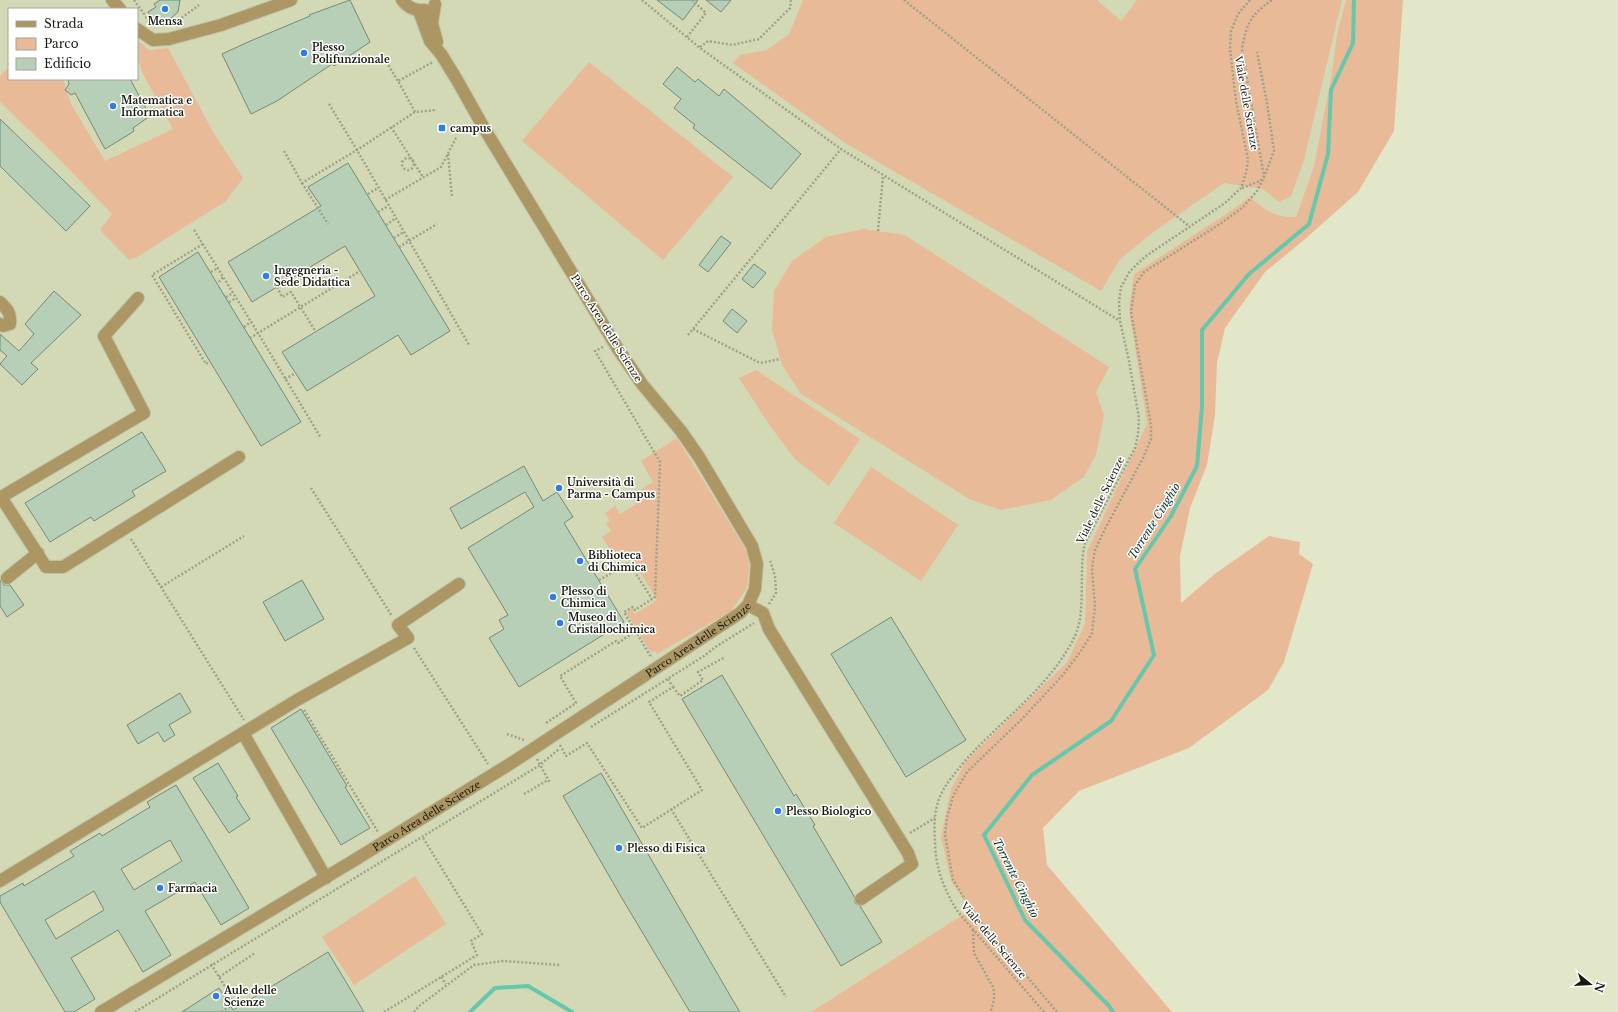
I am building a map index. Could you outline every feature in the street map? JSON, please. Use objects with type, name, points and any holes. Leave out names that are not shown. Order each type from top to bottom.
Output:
[{"type":"street","points":[[112,0],[119,8]]},
{"type":"street","points":[[138,30],[153,40],[175,37],[222,25],[291,0]]},
{"type":"street","points":[[402,0],[408,6],[419,11],[424,10],[436,2]]},
{"type":"street","name":"Parco Area delle Scienze","points":[[436,2],[433,27],[442,56]]},
{"type":"street","name":"Parco Area delle Scienze","points":[[101,1012],[326,878],[494,774],[527,745],[659,666],[740,613],[748,605],[755,590],[757,564],[752,546],[699,457],[681,430],[642,384],[618,348],[442,56],[430,41],[419,11]]},
{"type":"street","points":[[138,298],[104,336],[144,412],[1,497],[4,511],[38,553],[46,567],[63,567],[239,456]]},
{"type":"street","points":[[0,302],[7,309],[11,317],[10,324],[4,326],[0,324]]},
{"type":"street","points":[[7,578],[38,553]]},
{"type":"street","points":[[0,881],[297,700],[408,638],[398,625],[459,584]]},
{"type":"street","points":[[748,605],[763,613],[769,629],[908,853],[912,864],[861,898]]},
{"type":"street","points":[[247,730],[326,878]]},
{"type":"path","points":[[134,0],[150,22]]},
{"type":"path","points":[[642,0],[700,48],[841,149],[1120,321]]},
{"type":"path","points":[[687,37],[706,13],[692,0]]},
{"type":"path","points":[[700,48],[708,41],[732,44],[759,39],[790,8],[791,0]]},
{"type":"path","points":[[904,0],[1189,226]]},
{"type":"path","name":"Viale delle Scienze","points":[[1044,1012],[958,912],[948,896],[938,870],[935,852],[935,817],[938,803],[947,783],[974,752],[1040,686],[1056,666],[1074,638],[1080,618],[1082,555],[1085,543],[1135,448],[1138,435],[1139,418],[1120,321],[1119,302],[1121,287],[1130,271],[1146,256],[1225,203],[1241,188],[1246,173],[1248,159],[1236,101],[1230,49],[1231,31],[1238,14],[1250,0]]},
{"type":"path","points":[[1264,177],[1242,49],[1246,28],[1256,13],[1272,0]]},
{"type":"path","points":[[175,37],[169,31],[169,26],[199,5]]},
{"type":"path","points":[[1057,1012],[974,914],[953,880],[945,834],[947,818],[953,796],[967,772],[1022,719],[1062,676],[1081,651],[1092,633],[1095,606],[1092,568],[1095,550],[1105,528],[1144,458],[1151,439],[1151,425],[1131,312],[1135,285],[1144,272],[1220,224],[1242,208],[1257,191],[1274,151],[1267,103],[1257,52]]},
{"type":"path","points":[[382,55],[415,112]]},
{"type":"path","points":[[398,81],[442,56]]},
{"type":"path","points":[[329,104],[470,344]]},
{"type":"path","points":[[302,183],[357,150],[415,112],[436,110]]},
{"type":"path","points":[[391,127],[423,178]]},
{"type":"path","points":[[385,200],[441,167],[456,138]]},
{"type":"path","points":[[688,335],[841,149]]},
{"type":"path","points":[[284,151],[328,224]]},
{"type":"path","points":[[448,153],[452,197]]},
{"type":"path","points":[[409,158],[412,160],[413,166],[411,168],[408,170],[403,167],[402,163],[404,160],[409,158]]},
{"type":"path","points":[[878,231],[883,176]]},
{"type":"path","points":[[1241,188],[1251,185],[1264,177]]},
{"type":"path","points":[[368,194],[378,188]]},
{"type":"path","points":[[378,212],[388,206]]},
{"type":"path","points":[[386,225],[396,218]]},
{"type":"path","points":[[399,247],[437,224]]},
{"type":"path","points":[[194,230],[321,438]]},
{"type":"path","points":[[394,238],[404,232]]},
{"type":"path","points":[[203,244],[152,275],[206,364],[210,361]]},
{"type":"path","points":[[211,272],[218,268]]},
{"type":"path","points":[[250,338],[360,271]]},
{"type":"path","points":[[219,282],[223,277]]},
{"type":"path","points":[[277,286],[282,297],[291,292],[316,332]]},
{"type":"path","points":[[226,297],[233,292]]},
{"type":"path","points":[[229,302],[236,298]]},
{"type":"path","points":[[175,312],[179,310]]},
{"type":"path","points":[[244,327],[251,322]]},
{"type":"path","points":[[693,329],[760,363],[780,359]]},
{"type":"path","points":[[600,361],[660,462],[655,597],[635,610],[632,607],[624,612],[651,657],[653,656],[680,696],[703,680],[698,672],[725,657]]},
{"type":"path","points":[[285,379],[296,373]]},
{"type":"path","points":[[311,488],[398,625]]},
{"type":"path","points":[[125,528],[247,730]]},
{"type":"path","points":[[161,587],[244,536]]},
{"type":"path","points":[[598,580],[629,563],[652,599]]},
{"type":"path","points":[[542,727],[576,703],[560,676],[616,641],[618,643],[636,631]]},
{"type":"path","points":[[408,638],[494,774]]},
{"type":"path","points":[[558,741],[566,756],[587,743],[642,828],[702,790],[649,702],[673,687]]},
{"type":"path","points":[[297,700],[384,842]]},
{"type":"path","points":[[507,734],[527,745],[538,760],[550,783]]},
{"type":"path","points":[[527,745],[530,736]]},
{"type":"path","points":[[524,794],[548,780]]},
{"type":"path","points":[[671,810],[786,997]]},
{"type":"path","points":[[900,840],[935,817]]},
{"type":"path","points":[[384,1012],[477,954],[470,941],[482,934],[422,836]]},
{"type":"path","points":[[973,929],[974,953],[995,993],[993,1006],[990,1012]]},
{"type":"path","points":[[219,977],[255,953]]},
{"type":"path","points":[[209,961],[235,1003],[221,1012]]},
{"type":"path","points":[[414,1012],[419,1006],[446,984],[474,965],[503,961],[560,965]]},
{"type":"path","points":[[441,977],[446,984]]},
{"type":"shaded area","name":"Università di Parma - Campus","points":[[0,0],[1346,0],[1337,33],[1332,72],[1314,166],[1296,217],[1282,218],[1268,212],[1250,197],[1223,216],[1129,310],[1147,424],[1087,551],[1085,623],[1067,662],[966,761],[951,881],[970,910],[811,1012],[0,1012]]},
{"type":"green space","points":[[803,0],[1097,0],[1121,21],[1137,0],[1342,0],[1304,160],[1291,196],[1279,202],[1263,189],[1224,183],[1155,231],[1120,259],[1101,291],[845,143],[733,63],[740,55],[767,50],[789,34]]},
{"type":"green space","points":[[1346,0],[1403,0],[1394,131],[1358,192],[1265,272],[1225,328],[1217,363],[1215,415],[1207,465],[1190,508],[1180,556],[1181,603],[1216,573],[1269,536],[1300,542],[1299,554],[1313,564],[1284,662],[1268,690],[1189,748],[1079,791],[1043,828],[1047,865],[1172,1012],[811,1012],[970,910],[951,881],[941,837],[951,789],[966,761],[1067,662],[1085,623],[1087,551],[1147,424],[1129,310],[1134,274],[1250,197],[1276,215],[1296,217],[1314,166],[1332,72],[1337,33]]},
{"type":"green space","points":[[138,41],[149,50],[168,48],[213,132],[243,178],[226,201],[137,257],[129,260],[100,230],[112,214],[58,158],[0,102],[0,76],[8,68],[8,80],[63,80],[71,104],[105,161],[173,129],[143,74],[138,60]]},
{"type":"green space","points":[[589,62],[733,177],[663,260],[522,141]]},
{"type":"green space","points":[[863,229],[905,235],[1109,367],[1096,392],[1104,415],[1096,455],[1084,477],[1051,500],[1001,510],[971,500],[801,394],[782,365],[772,330],[774,291],[792,261],[826,237]]},
{"type":"green space","points":[[756,370],[860,439],[829,486],[795,459],[770,426],[739,378]]},
{"type":"green space","points":[[677,438],[750,559],[747,588],[731,611],[657,654],[655,651],[651,653],[626,612],[632,609],[635,614],[657,600],[629,554],[617,561],[602,537],[611,531],[606,523],[610,521],[605,513],[615,506],[620,514],[636,504],[631,496],[653,482],[641,461]]},
{"type":"green space","points":[[871,467],[958,525],[921,581],[834,523]]},
{"type":"green space","points":[[415,876],[446,924],[354,985],[322,937]]},
{"type":"building","name":"Mensa","points":[[160,0],[180,0],[178,12],[168,21],[154,21],[148,12],[156,7],[154,4]]},
{"type":"building","name":"Plesso Polifunzionale","points":[[350,0],[370,42],[334,66],[332,64],[277,101],[251,114],[222,54],[310,16],[309,15]]},
{"type":"building","points":[[657,0],[698,0],[683,20]]},
{"type":"building","points":[[706,0],[731,0],[721,12]]},
{"type":"building","points":[[677,67],[695,82],[698,79],[719,96],[724,89],[801,154],[771,189],[693,128],[695,125],[674,108],[681,99],[663,84]]},
{"type":"building","name":"Matematica e Informatica","points":[[68,80],[131,80],[150,116],[133,128],[134,131],[105,149],[75,93],[71,95],[65,90],[69,84]]},
{"type":"building","points":[[0,119],[90,206],[66,231],[0,166]]},
{"type":"building","name":"Ingegneria - Sede Didattica","points":[[348,163],[450,331],[411,355],[398,335],[307,391],[282,352],[375,296],[345,246],[252,302],[228,262],[321,206],[308,187]]},
{"type":"building","points":[[721,236],[731,243],[708,272],[699,265]]},
{"type":"building","points":[[198,252],[301,422],[261,446],[159,277]]},
{"type":"building","points":[[754,264],[766,273],[753,288],[742,279]]},
{"type":"building","points":[[54,291],[81,315],[31,363],[38,369],[22,385],[0,364],[7,356],[0,350],[0,334],[19,351],[34,334],[25,324]]},
{"type":"building","points":[[732,309],[747,321],[737,333],[723,321]]},
{"type":"building","points":[[142,432],[166,471],[132,491],[135,496],[94,521],[91,517],[50,542],[25,503]]},
{"type":"building","name":"Plesso di Chimica","points":[[524,466],[543,501],[557,492],[573,517],[564,523],[624,622],[519,687],[489,638],[504,629],[499,620],[508,615],[468,548],[534,507],[525,492],[461,529],[450,508]]},
{"type":"building","points":[[0,580],[4,585],[10,585],[24,605],[7,617],[0,606]]},
{"type":"building","points":[[302,580],[324,619],[285,641],[263,602]]},
{"type":"building","points":[[891,617],[966,740],[906,777],[831,654]]},
{"type":"building","name":"Plesso Biologico","points":[[722,675],[794,796],[796,794],[815,825],[813,826],[854,896],[855,903],[860,906],[882,942],[841,966],[682,699]]},
{"type":"building","points":[[180,693],[191,712],[169,725],[175,735],[164,742],[158,732],[138,744],[127,725]]},
{"type":"building","points":[[301,709],[370,828],[341,845],[271,728]]},
{"type":"building","points":[[218,763],[238,796],[236,797],[250,819],[229,833],[193,778]]},
{"type":"building","name":"Plesso di Fisica","points":[[601,773],[740,1012],[690,1012],[623,900],[563,796]]},
{"type":"building","name":"Farmacia","points":[[176,785],[249,908],[221,925],[195,882],[145,911],[171,955],[143,972],[118,930],[71,958],[95,999],[74,1012],[65,1012],[0,902],[0,896],[23,883],[24,886],[74,856],[70,851],[100,833],[102,836],[150,807],[147,802]],"holes":[[[170,840],[182,861],[134,890],[121,869]],[[94,891],[104,910],[56,939],[45,920]]]},
{"type":"building","points":[[328,952],[364,1012],[182,1012],[219,988],[233,1010]]},
{"type":"waterway","name":"Torrente Cinghio","points":[[1113,1012],[1109,1006],[1025,920],[984,835],[1032,775],[1111,721],[1154,655],[1135,569],[1171,516],[1197,466],[1202,406],[1202,330],[1249,274],[1309,224],[1328,154],[1331,90],[1353,43],[1354,0]]},
{"type":"waterway","points":[[470,1012],[495,988],[528,986],[572,1012]]},
{"type":"place","name":"Mensa","points":[[165,9]]},
{"type":"place","name":"Plesso Polifunzionale","points":[[304,53]]},
{"type":"place","name":"Matematica e Informatica","points":[[113,106]]},
{"type":"place","name":"campus","points":[[442,128]]},
{"type":"place","name":"Ingegneria - Sede Didattica","points":[[266,276]]},
{"type":"place","name":"Università di Parma - Campus","points":[[559,488]]},
{"type":"place","name":"Biblioteca di Chimica","points":[[580,561]]},
{"type":"place","name":"Plesso di Chimica","points":[[553,597]]},
{"type":"place","name":"Museo di Cristallochimica","points":[[560,623]]},
{"type":"place","name":"Plesso Biologico","points":[[778,811]]},
{"type":"place","name":"Plesso di Fisica","points":[[619,848]]},
{"type":"place","name":"Farmacia","points":[[160,888]]},
{"type":"place","name":"Aule delle Scienze","points":[[216,996]]}]
